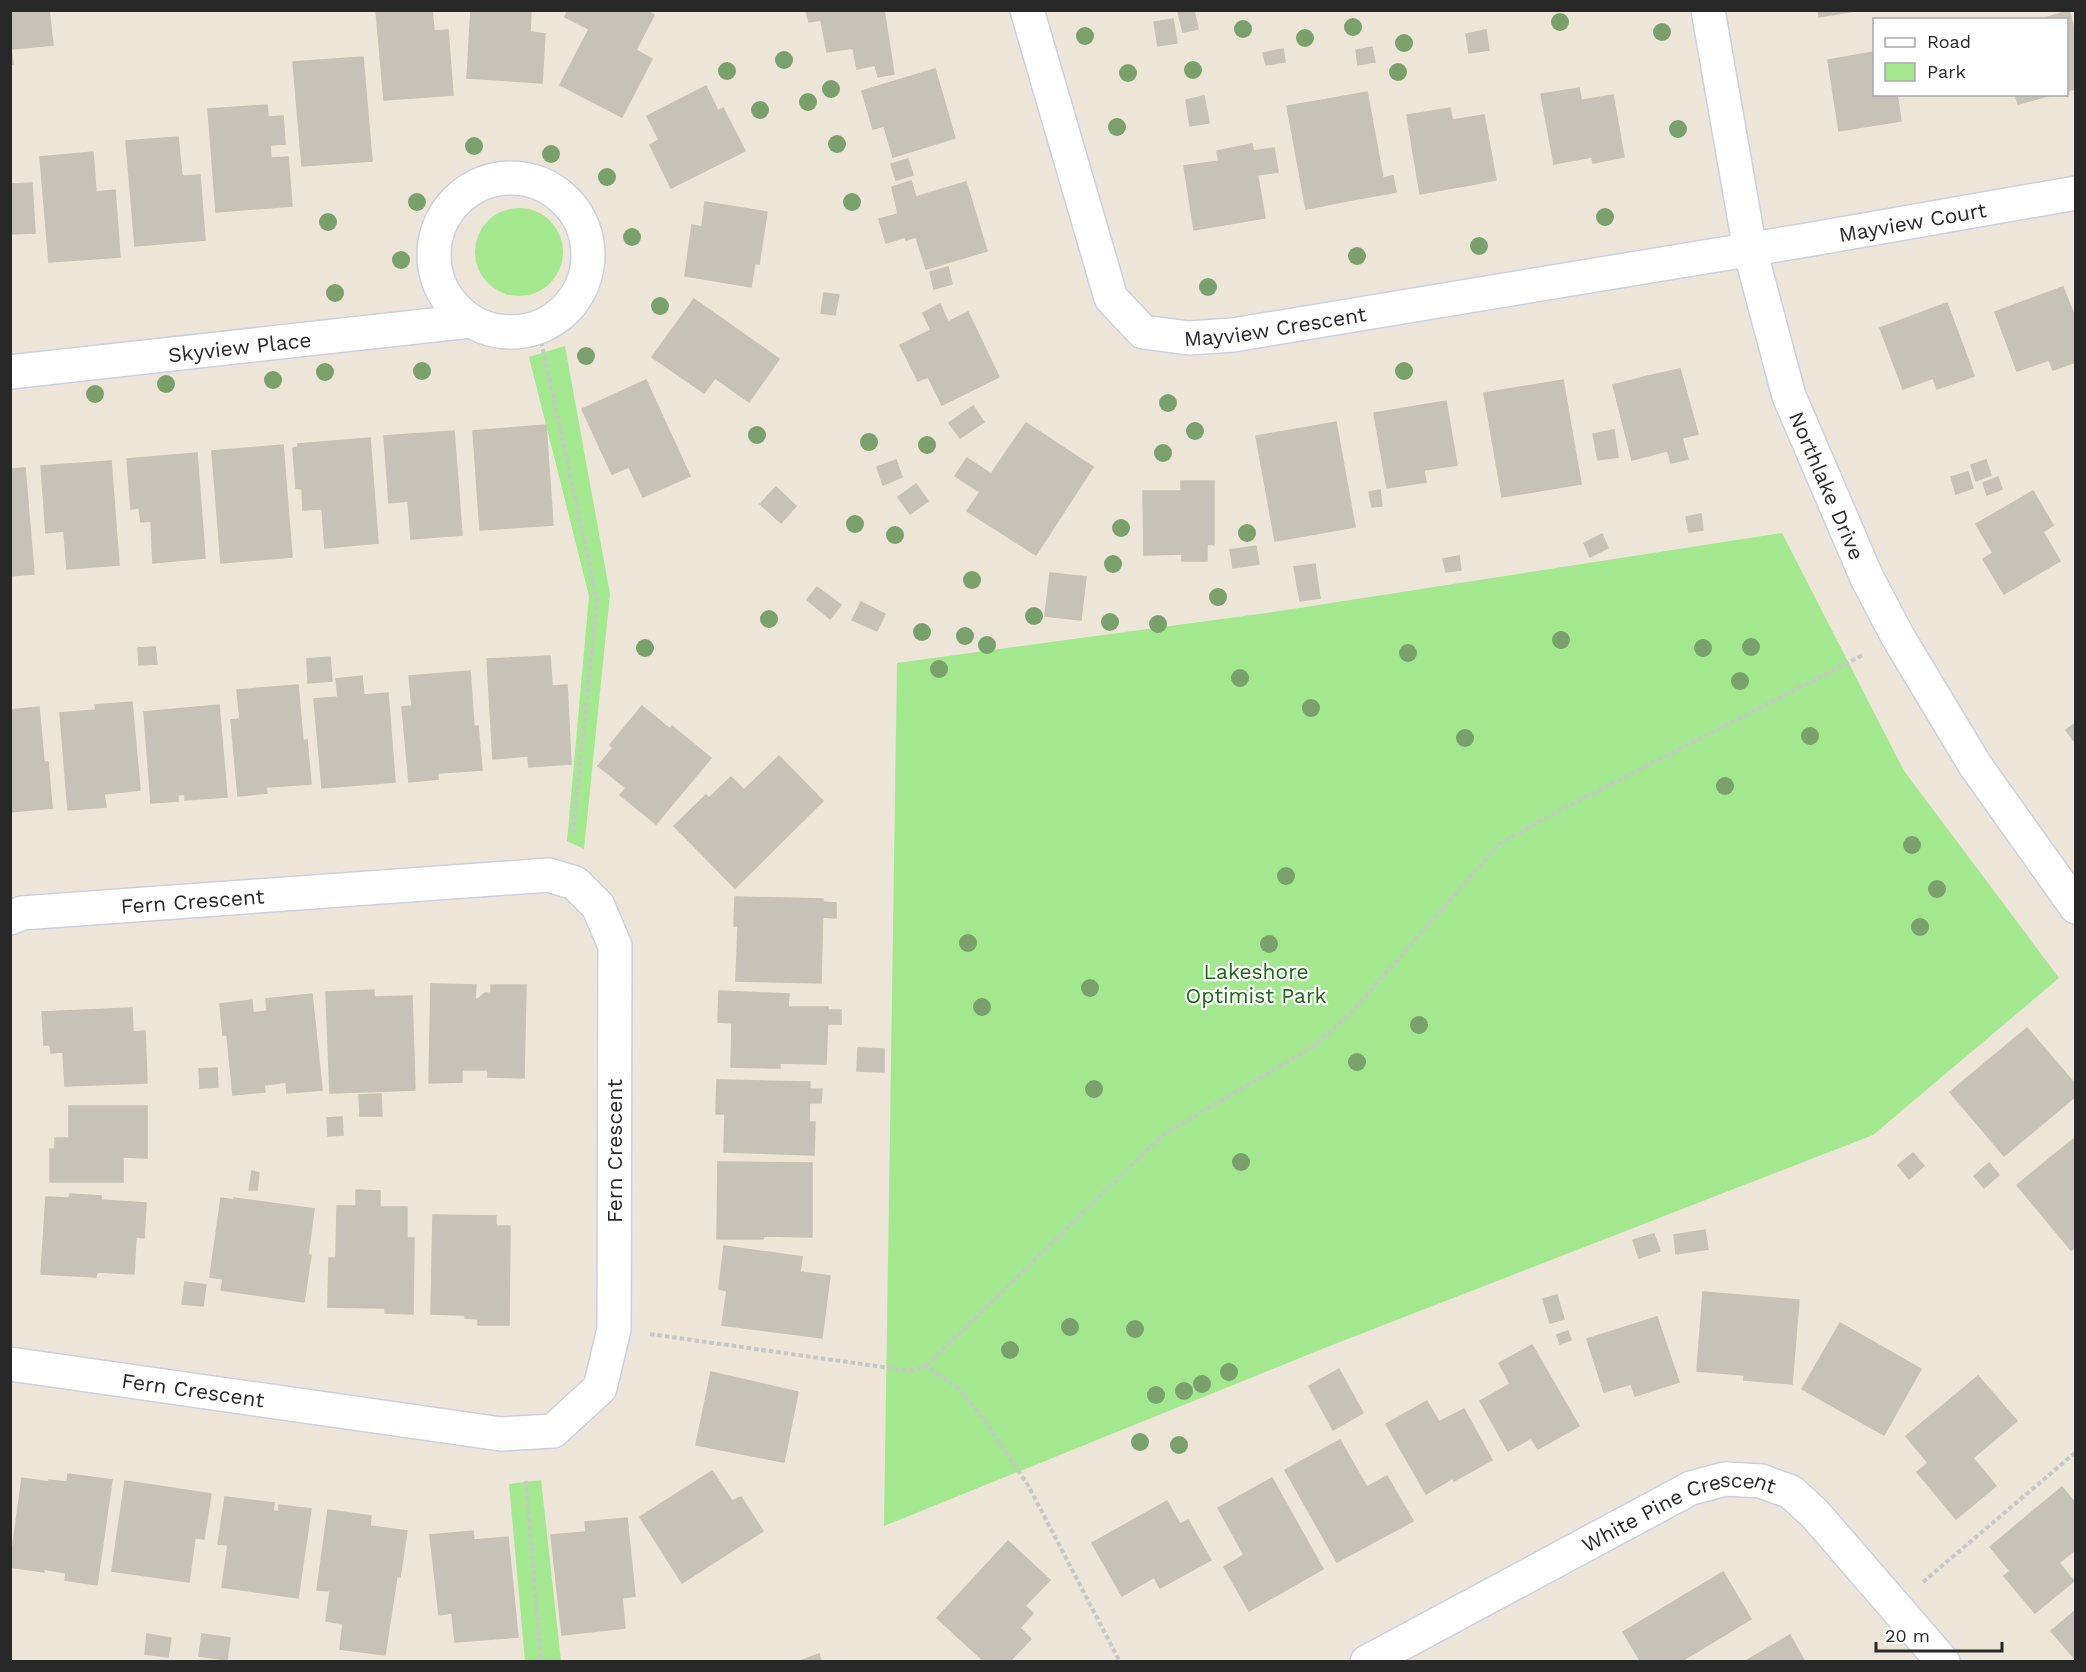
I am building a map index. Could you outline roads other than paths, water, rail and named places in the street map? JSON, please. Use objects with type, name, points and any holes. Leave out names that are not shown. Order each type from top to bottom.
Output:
[{"type":"street","name":"Mayview Crescent","points":[[1027,10],[1111,298],[1143,332],[1188,338],[1233,335],[1750,250]]},
{"type":"street","name":"Northlake Drive","points":[[1708,10],[1750,250],[1789,396],[1867,578],[1898,637],[1975,765],[2076,907]]},
{"type":"street","name":"Skyview Place","points":[[10,372],[470,321],[495,330],[522,332],[538,327],[561,313],[579,293],[587,272],[588,244],[575,211],[557,193],[532,181],[497,179],[472,188],[457,199],[441,221],[433,247],[436,276],[448,300],[470,321]]},
{"type":"street","name":"Mayview Court","points":[[1750,250],[2076,193]]},
{"type":"street","name":"Fern Crescent","points":[[10,918],[22,913],[549,875],[576,883],[598,906],[615,946],[614,1329],[600,1388],[553,1431],[501,1434],[10,1364]]},
{"type":"street","name":"White Pine Crescent","points":[[1367,1662],[1691,1488],[1725,1479],[1761,1481],[1791,1492],[1815,1514],[1943,1662]]},
{"type":"park label","name":"Lakeshore Optimist Park","points":[[1256,983]]}]
